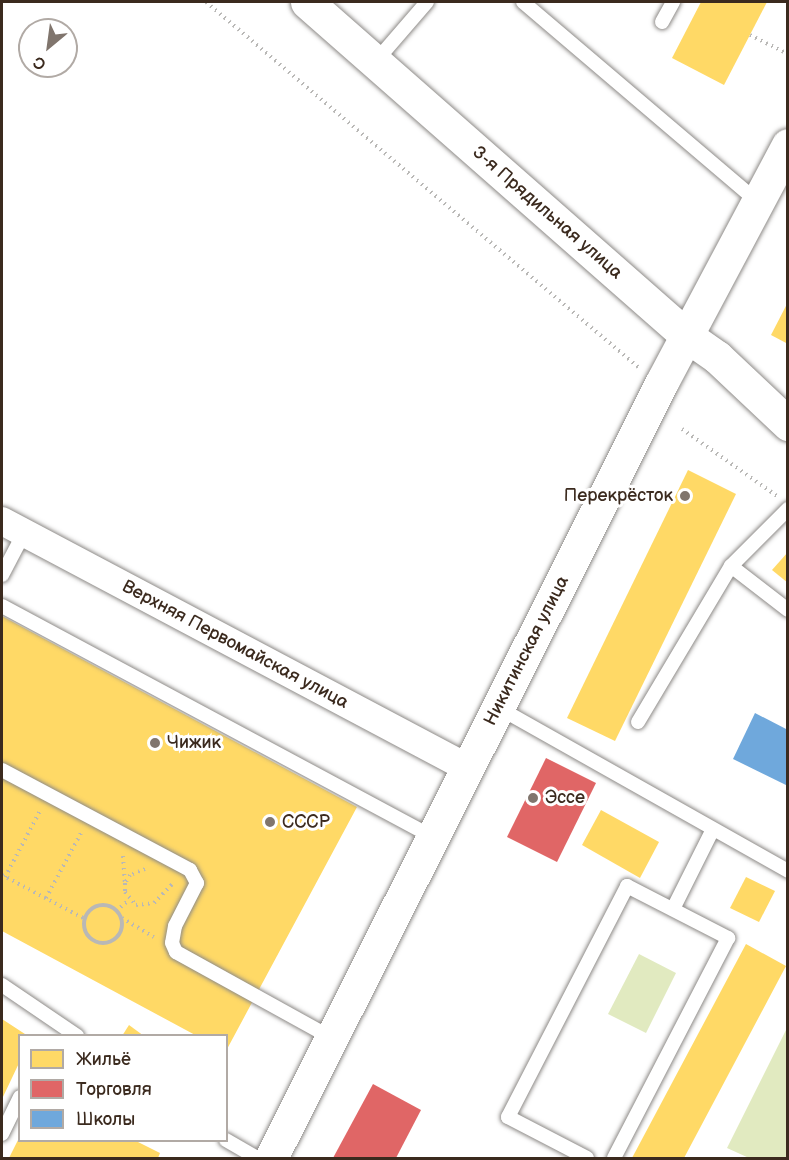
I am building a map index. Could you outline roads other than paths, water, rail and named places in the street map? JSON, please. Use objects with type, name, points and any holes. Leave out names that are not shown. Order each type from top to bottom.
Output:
[{"type":"street","name":"3-я Прядильная улица","points":[[307,2],[687,336],[717,357],[788,424]]},
{"type":"street","name":"Никитинская улица","points":[[271,1158],[687,336],[788,145]]},
{"type":"street","name":"Верхняя Первомайская улица","points":[[13,527],[468,768]]},
{"type":"lane","points":[[376,61],[427,2]]},
{"type":"lane","points":[[523,2],[759,203]]},
{"type":"lane","points":[[662,22],[673,2]]},
{"type":"lane","points":[[638,722],[731,566],[788,509]]},
{"type":"lane","points":[[2,575],[13,527]]},
{"type":"lane","points":[[731,566],[788,610]]},
{"type":"lane","points":[[2,606],[433,837]]},
{"type":"lane","points":[[499,708],[788,871]]},
{"type":"lane","points":[[2,770],[184,867],[197,883],[175,926],[174,947],[186,960],[332,1038]]},
{"type":"lane","points":[[673,909],[713,829]]},
{"type":"lane","points":[[587,1158],[508,1117],[627,886],[728,938],[614,1158]]},
{"type":"lane","points":[[2,985],[76,1034]]},
{"type":"lane","points":[[2,1134],[18,1101]]},
{"type":"lane","points":[[228,1141],[257,1158]]},
{"type":"place","name":"Перекрёсток","points":[[685,496]]},
{"type":"place","name":"Чижик","points":[[155,743]]},
{"type":"place","name":"Эссе","points":[[533,798]]},
{"type":"place","name":"СССР","points":[[270,822]]}]
